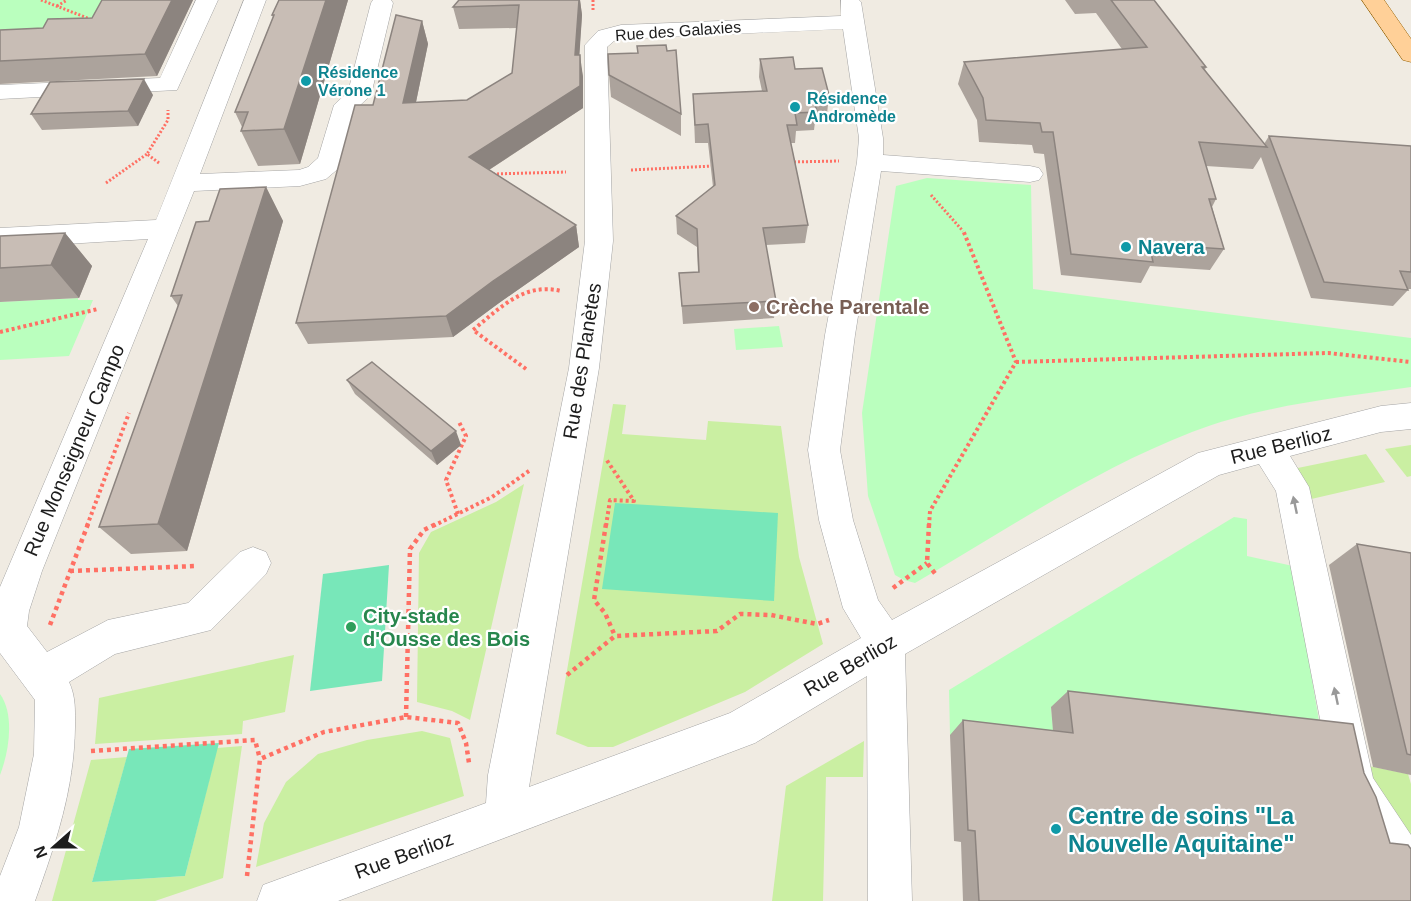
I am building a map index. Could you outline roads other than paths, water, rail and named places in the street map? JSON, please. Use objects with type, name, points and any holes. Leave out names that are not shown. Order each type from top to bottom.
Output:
[{"type":"main road","points":[[1373,0],[1411,55]]},
{"type":"street","points":[[0,92],[169,85],[207,0]]},
{"type":"street","name":"Rue Monseigneur Campo","points":[[13,901],[40,827],[54,754],[55,694],[12,638],[8,626],[10,611],[24,571],[166,229],[255,0]]},
{"type":"street","points":[[184,183],[300,178],[317,173],[330,162],[346,105],[359,95],[382,3]]},
{"type":"street","points":[[851,11],[871,138],[870,162],[840,335],[824,450],[836,520],[862,608],[886,644],[890,901]]},
{"type":"street","name":"Rue des Galaxies","points":[[598,171],[596,45],[606,36],[621,32],[851,11]]},
{"type":"street","points":[[870,162],[1030,174]]},
{"type":"street","name":"Rue des Planètes","points":[[506,817],[509,775],[585,368],[599,241],[598,171]]},
{"type":"street","points":[[0,237],[166,229]]},
{"type":"street","name":"Rue Berlioz","points":[[279,901],[741,729],[957,603],[1210,463],[1382,419],[1411,416]]},
{"type":"street","points":[[1266,448],[1292,487],[1354,786],[1402,861],[1411,884]]},
{"type":"street","points":[[42,677],[108,638],[198,618],[253,563]]},
{"type":"place","name":"Résidence Vérone 1","points":[[306,81]]},
{"type":"place","name":"Résidence Andromède","points":[[795,107]]},
{"type":"place","name":"Navera","points":[[1126,247]]},
{"type":"place","name":"Crèche Parentale","points":[[754,307]]},
{"type":"place","name":"City-stade d'Ousse des Bois","points":[[351,627]]},
{"type":"place","name":"Centre de soins \"La Nouvelle Aquitaine\"","points":[[1056,829]]}]
